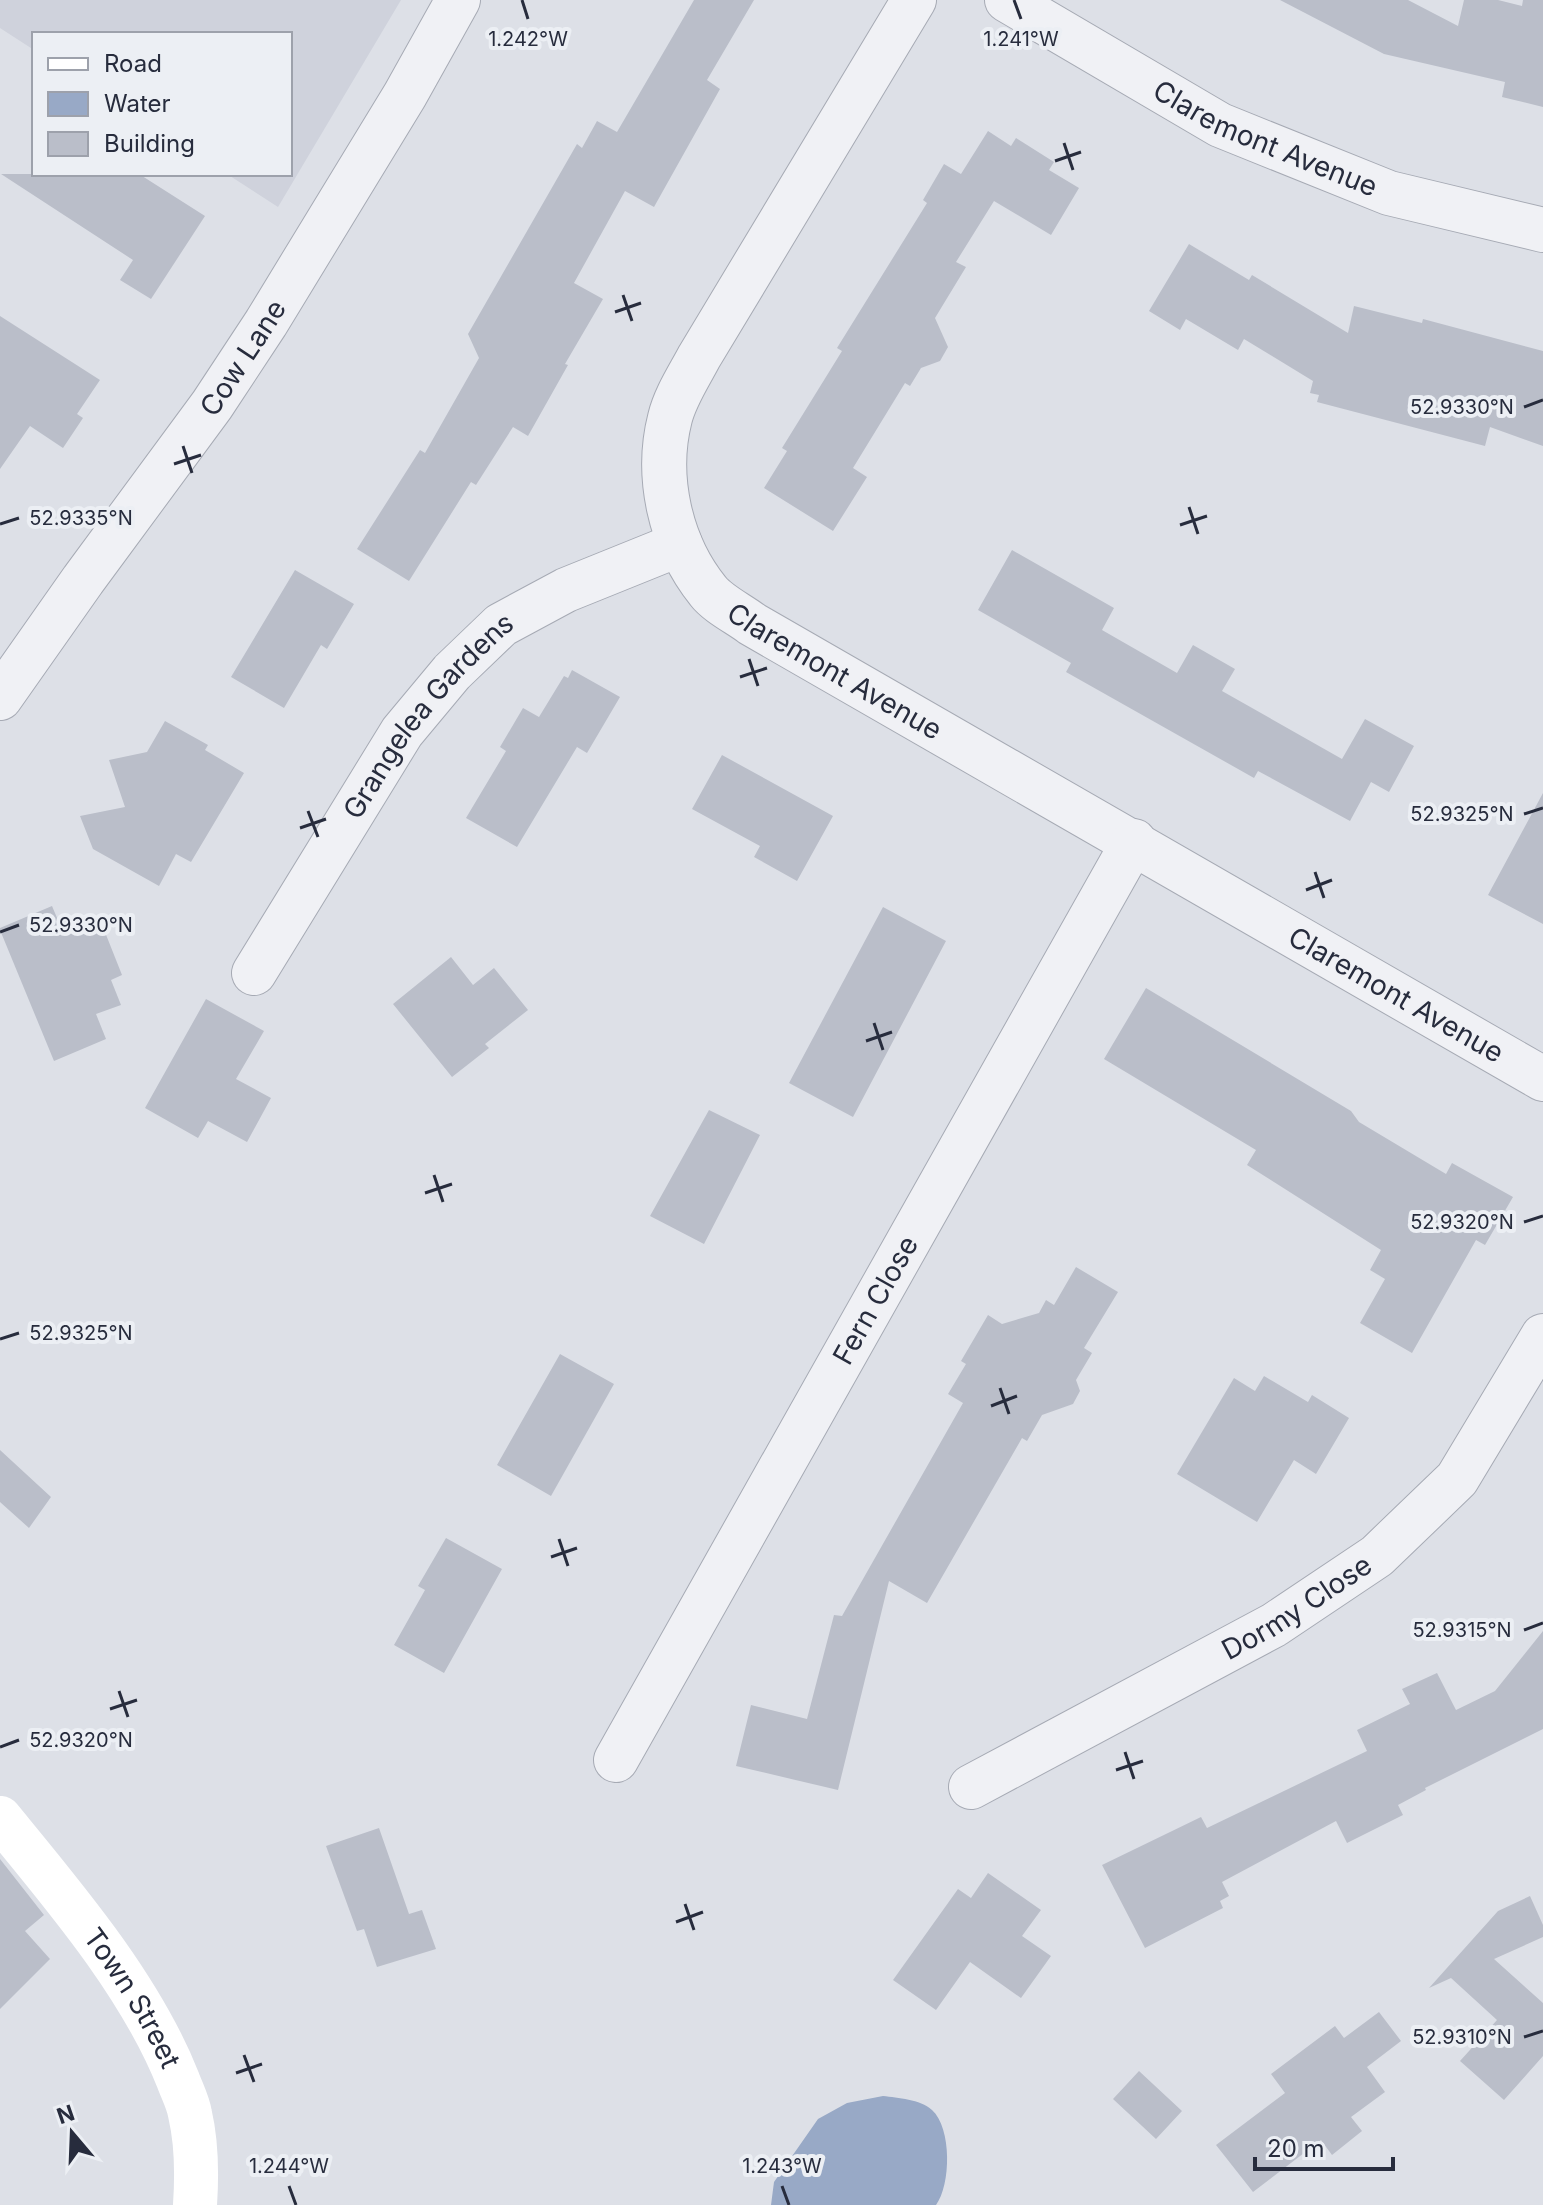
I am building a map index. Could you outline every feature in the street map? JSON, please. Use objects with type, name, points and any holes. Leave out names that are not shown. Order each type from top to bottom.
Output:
[{"type":"street","name":"Cow Lane","points":[[0,698],[249,350],[358,175],[458,0]]},
{"type":"street","name":"Claremont Avenue","points":[[914,0],[699,357],[670,415],[662,462],[670,511],[680,544],[709,593],[752,624],[1543,1079]]},
{"type":"street","name":"Claremont Avenue","points":[[1007,0],[1220,125],[1389,193],[1543,230]]},
{"type":"street","name":"Grangelea Gardens","points":[[254,973],[402,732],[452,672],[501,625],[566,590],[680,544]]},
{"type":"street","name":"Fern Close","points":[[616,1760],[1134,841]]},
{"type":"street","name":"Dormy Close","points":[[971,1787],[1274,1625],[1377,1556],[1457,1479],[1543,1336]]},
{"type":"street","name":"Town Street","points":[[0,1818],[77,1914],[135,1996],[167,2053],[190,2113],[197,2170],[195,2205]]},
{"type":"shaded area","points":[[0,0],[401,0],[278,207],[230,176],[292,176],[292,32],[32,32],[32,49],[0,28]]},
{"type":"water","points":[[883,2096],[921,2103],[939,2118],[946,2143],[947,2171],[936,2205],[771,2205],[774,2182],[818,2119],[847,2103]]},
{"type":"building","points":[[694,0],[754,0],[707,80],[720,89],[654,207],[625,191],[574,283],[603,299],[565,364],[568,365],[528,436],[513,427],[476,485],[471,482],[409,581],[357,549],[420,450],[425,453],[479,358],[468,334],[577,144],[582,148],[597,121],[617,132]]},
{"type":"building","points":[[1280,0],[1408,0],[1458,26],[1464,0],[1498,0],[1522,6],[1523,0],[1543,0],[1543,107],[1502,97],[1505,82],[1384,54]]},
{"type":"building","points":[[988,131],[1011,146],[1016,138],[1054,162],[1049,170],[1079,188],[1051,235],[994,201],[956,262],[966,267],[935,318],[948,347],[940,361],[921,368],[910,386],[905,383],[853,468],[867,477],[833,531],[764,488],[787,451],[782,448],[842,351],[837,348],[927,203],[923,200],[944,164],[961,174]]},
{"type":"building","points":[[1,174],[142,176],[205,216],[151,299],[120,280],[133,260]]},
{"type":"building","points":[[1189,244],[1249,280],[1252,275],[1348,333],[1354,306],[1422,323],[1423,319],[1543,351],[1543,446],[1490,427],[1485,446],[1317,402],[1319,395],[1310,393],[1313,381],[1244,339],[1238,350],[1186,319],[1180,330],[1149,311]]},
{"type":"building","points":[[0,316],[100,380],[77,414],[83,418],[63,448],[30,426],[0,469]]},
{"type":"building","points":[[1012,550],[1114,608],[1102,630],[1177,673],[1193,645],[1235,669],[1222,691],[1342,759],[1365,719],[1414,746],[1389,792],[1371,782],[1350,821],[1258,771],[1254,778],[1066,672],[1071,663],[978,610]]},
{"type":"building","points":[[295,570],[354,604],[327,649],[321,645],[284,708],[231,677]]},
{"type":"building","points":[[572,670],[620,697],[587,753],[577,747],[517,847],[466,818],[506,751],[500,747],[523,708],[539,717],[564,676],[568,678]]},
{"type":"building","points":[[165,721],[208,745],[205,750],[244,773],[191,862],[176,854],[159,886],[93,849],[80,816],[125,807],[109,760],[147,752]]},
{"type":"building","points":[[722,755],[833,816],[797,881],[754,857],[760,846],[692,809]]},
{"type":"building","points":[[1543,793],[1543,924],[1488,895]]},
{"type":"building","points":[[52,906],[63,932],[99,917],[122,975],[111,980],[121,1005],[96,1014],[106,1039],[54,1061],[0,930]]},
{"type":"building","points":[[883,907],[946,941],[853,1117],[789,1083]]},
{"type":"building","points":[[451,957],[473,985],[494,968],[528,1010],[485,1044],[489,1048],[452,1077],[393,1004]]},
{"type":"building","points":[[1146,988],[1351,1111],[1359,1122],[1446,1174],[1452,1163],[1513,1197],[1485,1245],[1476,1240],[1412,1353],[1360,1323],[1385,1279],[1370,1270],[1381,1250],[1247,1165],[1256,1150],[1104,1059]]},
{"type":"building","points":[[206,999],[264,1031],[236,1079],[271,1098],[247,1142],[208,1121],[198,1138],[145,1108]]},
{"type":"building","points":[[709,1110],[760,1135],[704,1244],[650,1216]]},
{"type":"building","points":[[1076,1267],[1118,1292],[1084,1348],[1092,1353],[1076,1380],[1080,1391],[1073,1404],[1042,1415],[1027,1441],[1022,1438],[927,1603],[889,1581],[838,1790],[736,1766],[751,1705],[807,1719],[834,1615],[842,1616],[963,1403],[948,1394],[966,1364],[961,1361],[988,1315],[1002,1324],[1039,1313],[1046,1300],[1054,1305]]},
{"type":"building","points":[[560,1354],[614,1384],[551,1496],[497,1465]]},
{"type":"building","points":[[1264,1376],[1308,1402],[1312,1395],[1349,1418],[1316,1474],[1294,1460],[1257,1522],[1177,1474],[1234,1378],[1255,1391]]},
{"type":"building","points":[[0,1450],[51,1497],[29,1528],[0,1502]]},
{"type":"building","points":[[446,1538],[502,1569],[444,1673],[394,1645],[425,1590],[418,1586]]},
{"type":"building","points":[[1543,1631],[1543,1729],[1425,1788],[1398,1805],[1403,1815],[1347,1843],[1336,1821],[1222,1882],[1229,1896],[1220,1901],[1223,1908],[1145,1948],[1102,1865],[1201,1817],[1207,1828],[1367,1751],[1357,1730],[1410,1704],[1402,1689],[1437,1673],[1456,1710],[1495,1691]]},
{"type":"building","points":[[379,1828],[409,1914],[422,1910],[436,1949],[377,1967],[364,1929],[357,1931],[326,1846]]},
{"type":"building","points":[[0,1859],[44,1915],[25,1931],[50,1959],[0,2009]]},
{"type":"building","points":[[988,1873],[1041,1910],[1022,1936],[1051,1956],[1021,1998],[970,1962],[936,2010],[893,1980],[958,1889],[971,1898]]},
{"type":"building","points":[[1530,1896],[1543,1925],[1543,1937],[1494,1959],[1543,2003],[1543,2056],[1504,2100],[1460,2061],[1497,2020],[1451,1978],[1429,1988],[1498,1911]]},
{"type":"building","points":[[1379,2012],[1401,2041],[1367,2067],[1385,2092],[1351,2117],[1362,2131],[1332,2155],[1321,2140],[1253,2192],[1216,2145],[1285,2093],[1271,2074],[1335,2026],[1344,2038]]},
{"type":"building","points":[[1139,2071],[1182,2111],[1156,2139],[1113,2099]]}]
